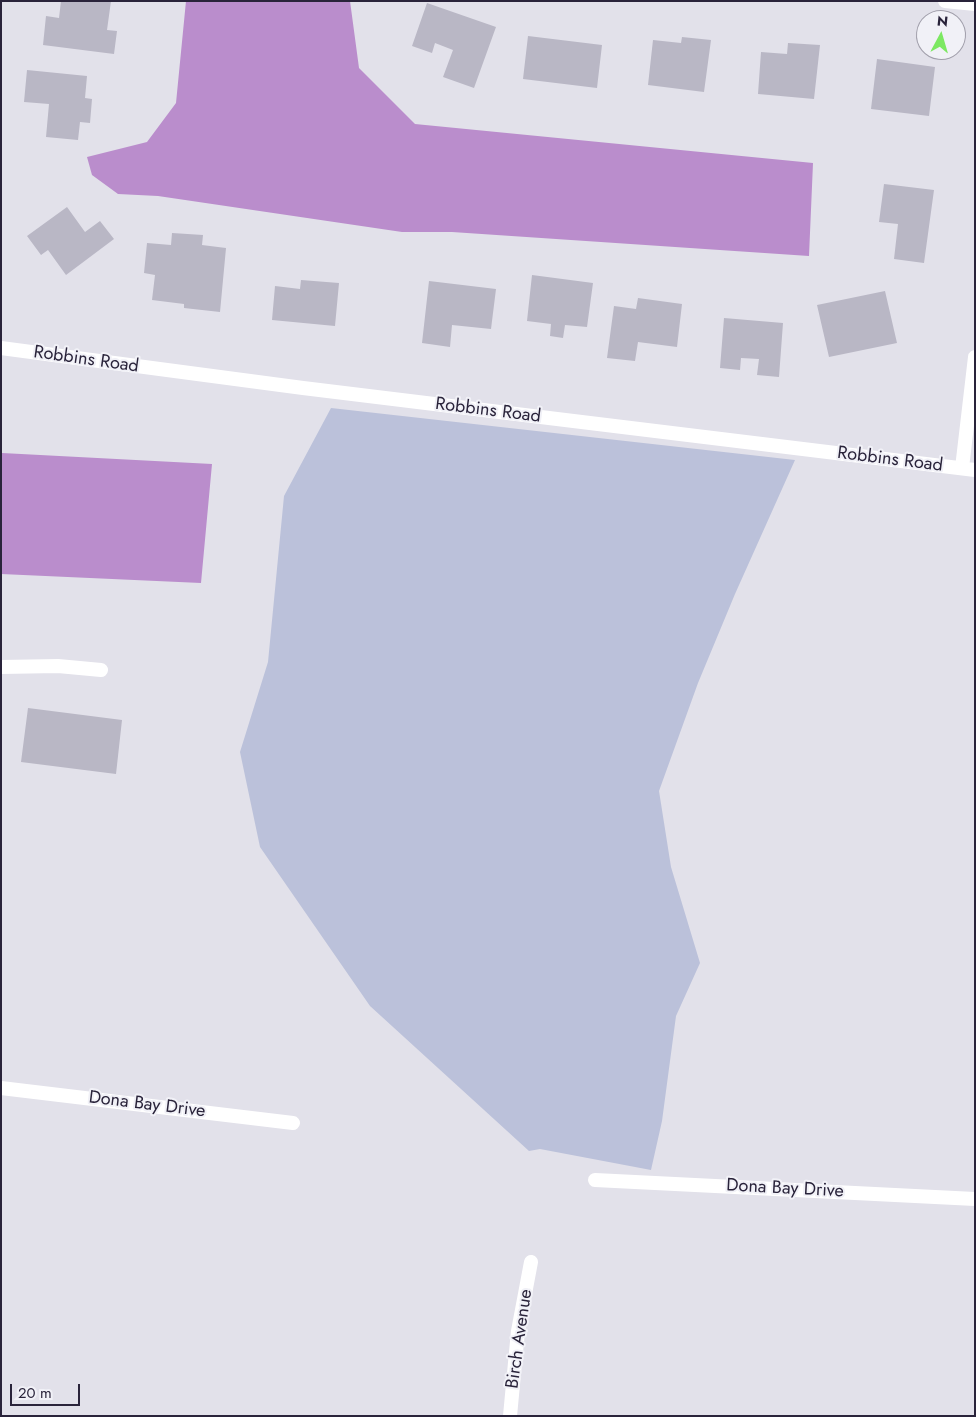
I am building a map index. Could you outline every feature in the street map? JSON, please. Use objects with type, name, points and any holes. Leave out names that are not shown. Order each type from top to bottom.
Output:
[{"type":"street","points":[[946,1],[975,4]]},
{"type":"street","name":"Robbins Road","points":[[1,348],[303,388],[968,469]]},
{"type":"street","points":[[968,469],[975,356]]},
{"type":"street","points":[[1,667],[58,666],[101,670]]},
{"type":"street","name":"Dona Bay Drive","points":[[1,1088],[293,1123]]},
{"type":"street","name":"Dona Bay Drive","points":[[595,1180],[975,1199]]},
{"type":"street","name":"Birch Avenue","points":[[510,1416],[518,1331],[531,1262]]},
{"type":"shaded area","points":[[186,1],[350,1],[359,68],[415,124],[813,163],[809,256],[452,232],[402,232],[158,196],[118,194],[92,175],[87,157],[147,142],[176,103]]},
{"type":"shaded area","points":[[331,408],[795,460],[735,594],[698,683],[659,791],[671,867],[700,963],[676,1016],[662,1121],[651,1170],[540,1149],[529,1151],[370,1006],[260,847],[240,752],[268,662],[284,496]]},
{"type":"shaded area","points":[[2,453],[212,464],[201,583],[1,574]]},
{"type":"building","points":[[61,1],[111,1],[107,30],[117,31],[114,54],[43,45],[46,16],[59,18]]},
{"type":"building","points":[[427,3],[496,27],[474,88],[443,77],[453,50],[435,43],[432,53],[412,46]]},
{"type":"building","points":[[528,36],[602,45],[597,88],[523,79]]},
{"type":"building","points":[[682,37],[711,40],[704,92],[648,85],[653,40],[681,43]]},
{"type":"building","points":[[788,43],[820,45],[814,99],[758,94],[761,52],[787,54]]},
{"type":"building","points":[[877,59],[935,67],[929,116],[871,109]]},
{"type":"building","points":[[27,70],[87,76],[85,98],[92,99],[90,123],[80,122],[78,140],[46,137],[49,104],[24,102]]},
{"type":"building","points":[[884,184],[934,190],[924,263],[894,259],[898,224],[879,222]]},
{"type":"building","points":[[67,207],[85,232],[100,221],[114,239],[66,275],[48,250],[41,255],[27,236]]},
{"type":"building","points":[[172,233],[203,235],[202,245],[226,248],[220,312],[184,308],[184,304],[152,300],[155,275],[144,273],[147,243],[171,245]]},
{"type":"building","points":[[532,275],[593,283],[587,327],[565,325],[563,338],[550,336],[551,324],[527,321]]},
{"type":"building","points":[[301,280],[339,283],[335,326],[272,320],[275,286],[300,289]]},
{"type":"building","points":[[429,281],[496,289],[491,329],[452,325],[450,347],[422,343]]},
{"type":"building","points":[[885,291],[897,343],[829,357],[817,305]]},
{"type":"building","points":[[638,298],[682,304],[677,347],[638,342],[635,361],[607,358],[614,306],[636,309]]},
{"type":"building","points":[[724,318],[783,323],[779,377],[757,375],[759,359],[741,358],[740,370],[720,368]]},
{"type":"building","points":[[28,708],[122,720],[116,774],[21,762]]}]
